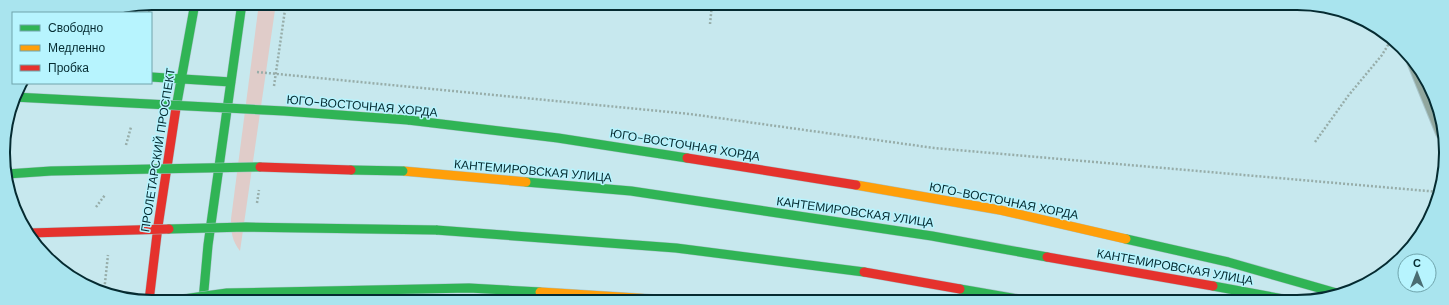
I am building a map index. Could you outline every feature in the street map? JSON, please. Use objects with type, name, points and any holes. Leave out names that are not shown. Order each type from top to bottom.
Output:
[{"type":"main road","name":"ПРОЛЕТАРСКИЙ ПРОСПЕКТ","points":[[150,295],[152,265],[194,10]]},
{"type":"main road","points":[[204,295],[208,245],[241,10]]},
{"type":"main road","points":[[152,77],[231,82]]},
{"type":"main road","name":"ЮГО-ВОСТОЧНАЯ ХОРДА","points":[[22,96],[408,120],[558,138],[766,170],[1000,210],[1228,262],[1329,291]]},
{"type":"main road","name":"КАНТЕМИРОВСКАЯ УЛИЦА","points":[[12,174],[51,171],[245,167],[403,171],[646,194],[932,236],[1261,295]]},
{"type":"main road","points":[[35,233],[246,227],[436,230],[676,248],[862,272],[995,295]]},
{"type":"main road","points":[[212,295],[227,293],[469,288],[585,295]]},
{"type":"path","points":[[710,24],[711,10]]},
{"type":"path","points":[[1315,142],[1348,96],[1382,55],[1389,44]]},
{"type":"path","points":[[232,70],[690,114],[934,148],[1433,192]]},
{"type":"shaded area","points":[[258,10],[275,10],[240,251],[232,236],[231,219]]},
{"type":"traffic: fast","points":[[176,108],[194,10]]},
{"type":"traffic: fast","points":[[204,295],[208,245],[241,10]]},
{"type":"traffic: fast","points":[[152,77],[231,82]]},
{"type":"traffic: fast","points":[[21,97],[284,111],[408,120]]},
{"type":"traffic: fast","points":[[408,120],[558,138],[687,158]]},
{"type":"traffic: fast","points":[[12,174],[51,171],[260,167]]},
{"type":"traffic: fast","points":[[351,170],[403,171]]},
{"type":"traffic: fast","points":[[526,182],[631,191],[932,236],[1047,257]]},
{"type":"traffic: fast","points":[[169,229],[246,227],[436,230]]},
{"type":"traffic: fast","points":[[436,230],[676,248],[864,272]]},
{"type":"traffic: fast","points":[[1126,239],[1228,262],[1329,291]]},
{"type":"traffic: fast","points":[[1213,286],[1262,295]]},
{"type":"traffic: fast","points":[[212,295],[227,293],[469,288],[540,292]]},
{"type":"traffic: fast","points":[[960,289],[995,295]]},
{"type":"traffic: slow","points":[[403,171],[526,182]]},
{"type":"traffic: slow","points":[[856,185],[1000,210],[1126,239]]},
{"type":"traffic: slow","points":[[540,292],[588,295]]},
{"type":"traffic: jam","points":[[150,295],[158,226],[176,108]]},
{"type":"traffic: jam","points":[[687,158],[856,185]]},
{"type":"traffic: jam","points":[[260,167],[351,170]]},
{"type":"traffic: jam","points":[[35,233],[169,229]]},
{"type":"traffic: jam","points":[[1047,257],[1213,286]]},
{"type":"traffic: jam","points":[[864,272],[960,289]]}]
